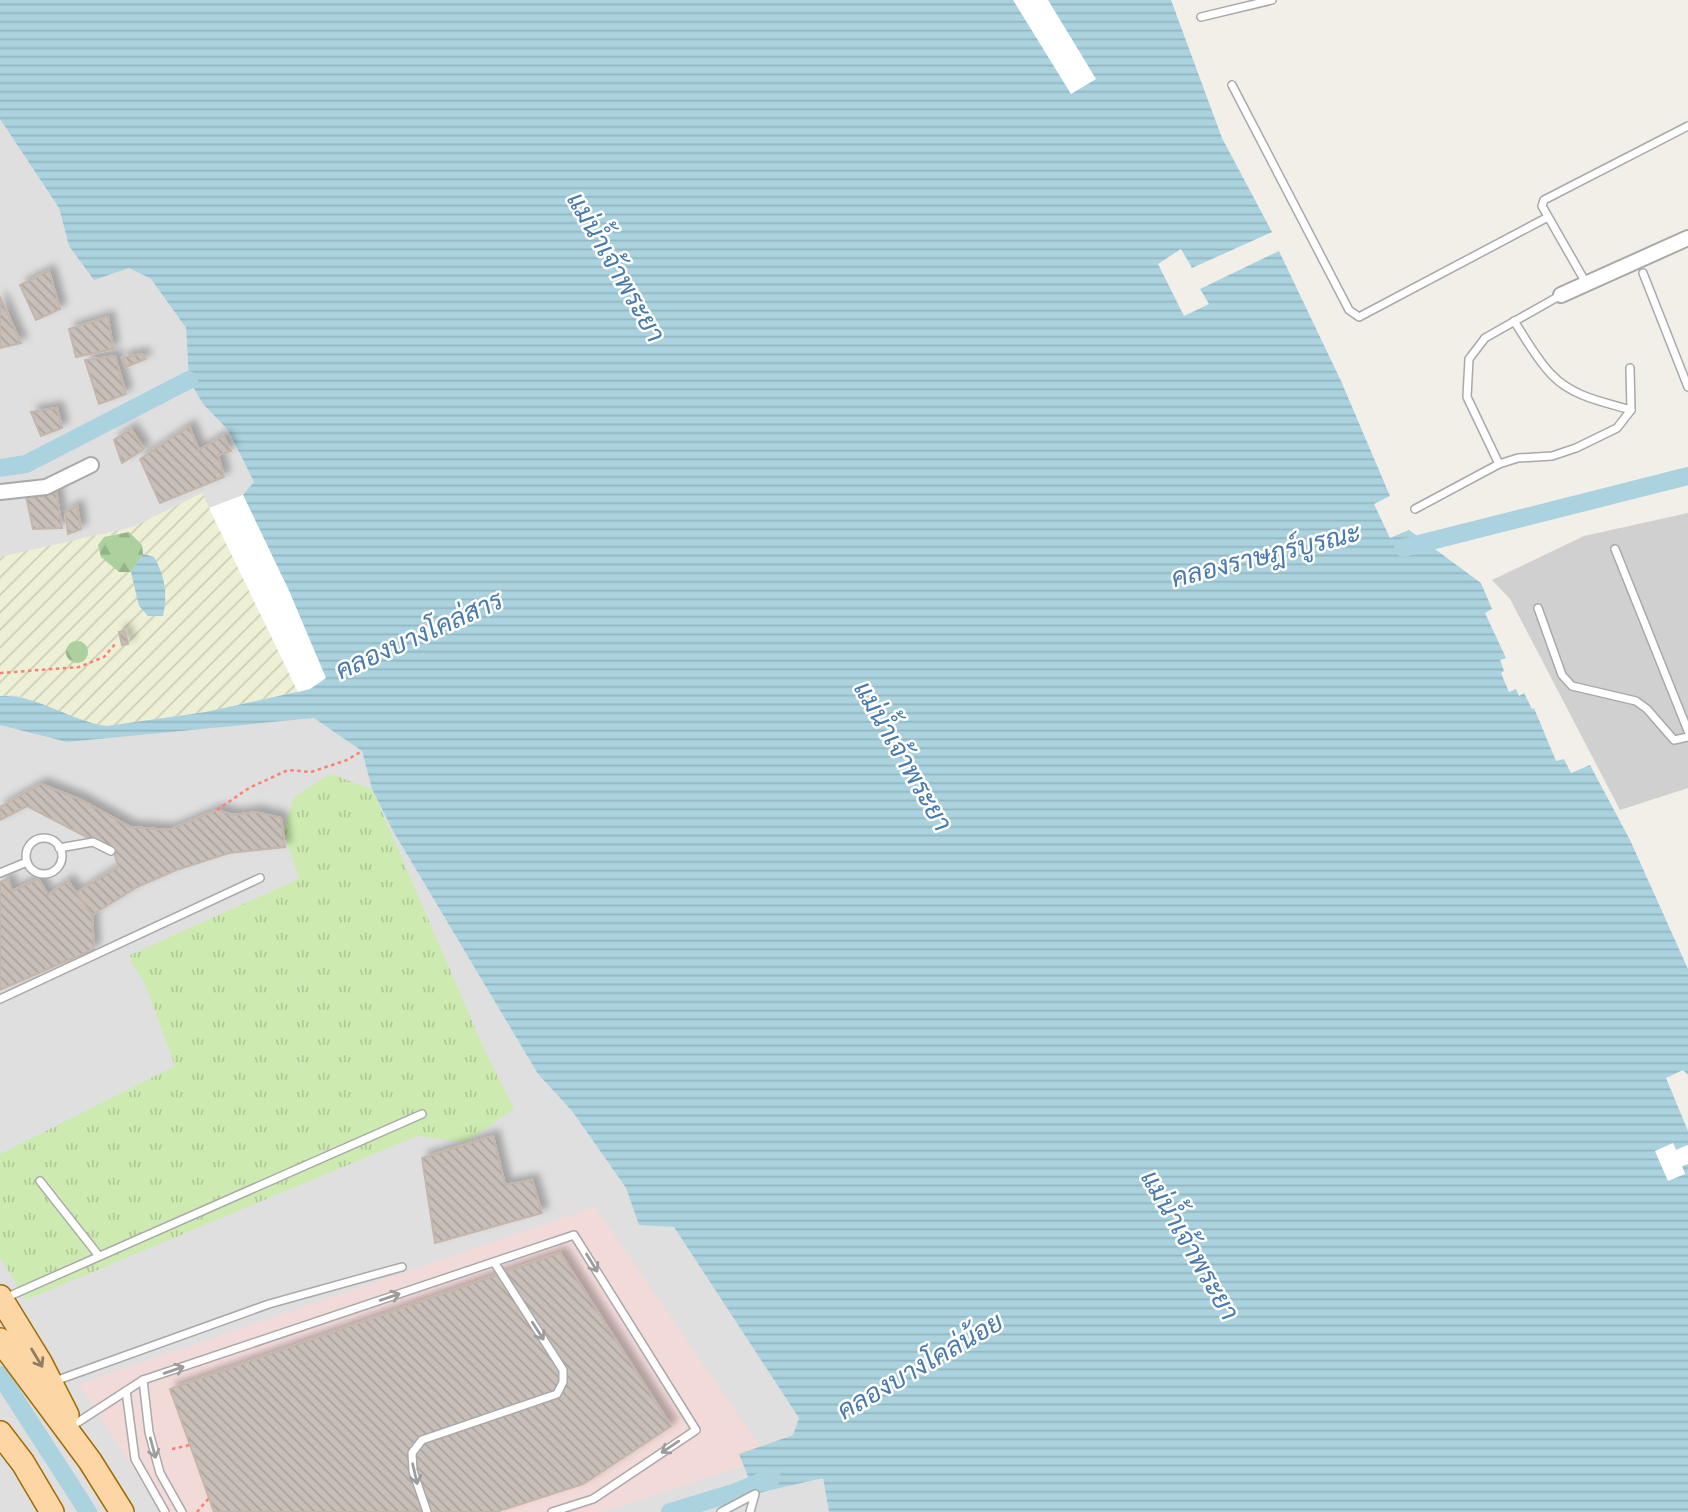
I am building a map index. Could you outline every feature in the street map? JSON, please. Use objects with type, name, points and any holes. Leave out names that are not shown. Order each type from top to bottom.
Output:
[{"type":"main road","points":[[1,1298],[51,1383],[90,1461]]},
{"type":"main road","points":[[0,1340],[90,1461],[122,1512]]},
{"type":"main road","points":[[0,1412],[23,1463],[52,1512]]},
{"type":"main road","points":[[0,1433],[23,1463]]},
{"type":"street","points":[[1561,295],[1586,283],[1641,267],[1688,238]]},
{"type":"street","points":[[0,492],[46,487],[90,465]]},
{"type":"lane","points":[[1201,17],[1272,0]]},
{"type":"lane","points":[[1232,85],[1349,310],[1359,317],[1548,216]]},
{"type":"lane","points":[[1586,283],[1542,206],[1544,200],[1688,126]]},
{"type":"lane","points":[[1641,267],[1688,387]]},
{"type":"lane","points":[[1499,464],[1467,397],[1469,359],[1485,338],[1561,295]]},
{"type":"lane","points":[[1514,321],[1551,374],[1563,385],[1586,397],[1631,410]]},
{"type":"lane","points":[[1415,509],[1499,464],[1518,458],[1552,456],[1618,428],[1631,410],[1630,368]]},
{"type":"lane","points":[[1615,549],[1688,731]]},
{"type":"lane","points":[[1538,608],[1562,675],[1572,686],[1636,701],[1647,709],[1674,740],[1688,737]]},
{"type":"lane","points":[[41,838],[50,839],[60,848],[60,866],[54,872],[40,874],[32,870],[27,862],[27,851],[33,842],[41,838]]},
{"type":"lane","points":[[60,848],[93,842],[111,851]]},
{"type":"lane","points":[[0,873],[27,862]]},
{"type":"lane","points":[[0,999],[260,878]]},
{"type":"lane","points":[[1,1298],[422,1114]]},
{"type":"lane","points":[[40,1181],[99,1256]]},
{"type":"lane","points":[[72,1426],[142,1380],[574,1235],[696,1430],[593,1499],[552,1512]]},
{"type":"lane","points":[[427,1512],[413,1471],[412,1453],[422,1440],[557,1394],[563,1382],[563,1370],[494,1262]]},
{"type":"lane","points":[[51,1383],[269,1304],[402,1267]]},
{"type":"lane","points":[[142,1380],[149,1432],[160,1473],[182,1512]]},
{"type":"lane","points":[[126,1391],[135,1459],[165,1512]]},
{"type":"lane","points":[[721,1512],[755,1494],[750,1512]]},
{"type":"path","points":[[0,673],[79,667],[104,657],[117,642]]},
{"type":"path","points":[[217,810],[249,788],[288,770],[311,772],[347,760],[362,751]]},
{"type":"path","points":[[172,1449],[190,1445]]},
{"type":"path","points":[[197,1512],[209,1498]]},
{"type":"shaded area","points":[[0,119],[59,208],[69,246],[151,279],[186,328],[189,380],[203,404],[228,430],[254,482],[329,726],[362,751],[372,789],[393,831],[538,1074],[572,1111],[626,1188],[639,1224],[674,1227],[800,1418],[794,1435],[739,1454],[756,1494],[823,1477],[829,1512],[0,1512]]},
{"type":"shaded area","points":[[1688,513],[1688,788],[1620,810],[1510,599],[1492,580],[1584,536]]},
{"type":"shaded area","points":[[595,1207],[768,1458],[602,1512],[161,1512],[79,1384]]},
{"type":"green space","points":[[202,493],[298,692],[206,712],[107,726],[93,724],[16,695],[0,696],[0,557],[133,527]],"holes":[[[129,532],[142,545],[143,554],[154,557],[139,606],[131,572],[119,572],[104,537]]]},
{"type":"green space","points":[[129,532],[142,545],[143,554],[131,572],[119,572],[101,557],[98,545],[104,537]]},
{"type":"green space","points":[[77,641],[85,644],[88,652],[85,660],[77,663],[69,660],[66,652],[69,644]]},
{"type":"green space","points":[[330,774],[372,789],[485,1051],[514,1109],[466,1142],[417,1136],[26,1300],[0,1257],[0,1154],[175,1066],[145,983],[132,964],[130,955],[299,879],[283,830],[294,797]]},
{"type":"water","points":[[0,0],[1171,0],[1222,138],[1272,232],[1192,268],[1181,249],[1158,264],[1184,316],[1209,304],[1200,289],[1279,251],[1341,381],[1390,496],[1374,504],[1390,538],[1409,530],[1481,583],[1492,609],[1485,613],[1506,658],[1500,660],[1504,671],[1501,673],[1509,692],[1516,689],[1519,696],[1524,693],[1532,709],[1534,708],[1556,761],[1564,759],[1571,773],[1590,765],[1630,840],[1688,969],[1688,1075],[1683,1070],[1666,1078],[1688,1131],[1688,1145],[1676,1150],[1673,1144],[1685,1174],[1682,1166],[1688,1164],[1688,1512],[829,1512],[823,1478],[755,1494],[739,1454],[793,1435],[799,1418],[674,1227],[639,1225],[626,1188],[572,1111],[538,1074],[393,831],[372,789],[362,751],[314,718],[67,742],[0,725],[0,696],[27,699],[107,726],[206,712],[310,689],[290,593],[243,495],[254,482],[228,430],[203,404],[189,380],[186,328],[151,279],[129,268],[94,280],[69,246],[59,208],[0,119]]},
{"type":"water","points":[[143,554],[154,557],[161,571],[165,593],[163,616],[148,616],[139,606],[131,572]]},
{"type":"pier","points":[[1013,0],[1048,0],[1096,79],[1071,94]]},
{"type":"pier","points":[[243,495],[290,593],[326,678],[310,689],[298,692],[209,508]]},
{"type":"pier","points":[[1673,1143],[1676,1150],[1688,1145],[1688,1164],[1682,1166],[1685,1174],[1668,1181],[1655,1151]]},
{"type":"building","points":[[49,271],[60,309],[36,320],[20,285]]},
{"type":"building","points":[[0,297],[21,343],[0,348]]},
{"type":"building","points":[[108,317],[113,349],[76,357],[69,329]]},
{"type":"building","points":[[141,354],[146,359],[126,367],[122,358]]},
{"type":"building","points":[[115,356],[126,394],[99,404],[85,360]]},
{"type":"building","points":[[57,408],[62,428],[41,436],[31,412]]},
{"type":"building","points":[[189,426],[199,450],[223,436],[231,451],[218,455],[224,477],[160,503],[140,459]]},
{"type":"building","points":[[131,429],[144,449],[122,463],[114,440]]},
{"type":"building","points":[[56,491],[62,528],[33,529],[26,496]]},
{"type":"building","points":[[77,506],[81,529],[68,534],[65,512]]},
{"type":"building","points":[[125,631],[128,644],[122,645],[119,632]]},
{"type":"building","points":[[41,784],[81,800],[130,827],[169,830],[217,810],[234,815],[256,812],[281,818],[285,847],[229,853],[176,870],[137,887],[92,915],[76,893],[118,867],[113,847],[102,845],[27,806],[0,820],[0,807]]},
{"type":"building","points":[[8,879],[12,891],[38,879],[48,895],[68,881],[92,915],[94,949],[0,990],[0,882]]},
{"type":"building","points":[[493,1136],[505,1185],[532,1180],[542,1213],[435,1243],[422,1158]]},
{"type":"building","points":[[560,1253],[671,1426],[583,1484],[496,1512],[214,1512],[170,1389]]},
{"type":"waterway","points":[[0,468],[26,464],[189,380]]},
{"type":"waterway","name":"คลองราษฎร์บูรณะ","points":[[1403,548],[1688,476]]},
{"type":"waterway","points":[[0,1375],[88,1512]]},
{"type":"waterway","name":"คลองบางโคล่น้อย","points":[[670,1512],[736,1492],[772,1477]]},
{"type":"water label","name":"แม่น้ำเจ้าพระยา","points":[[616,267]]},
{"type":"water label","name":"คลองบางโคล่สาร","points":[[419,635]]},
{"type":"water label","name":"แม่น้ำเจ้าพระยา","points":[[903,756]]},
{"type":"water label","name":"แม่น้ำเจ้าพระยา","points":[[1190,1245]]}]
